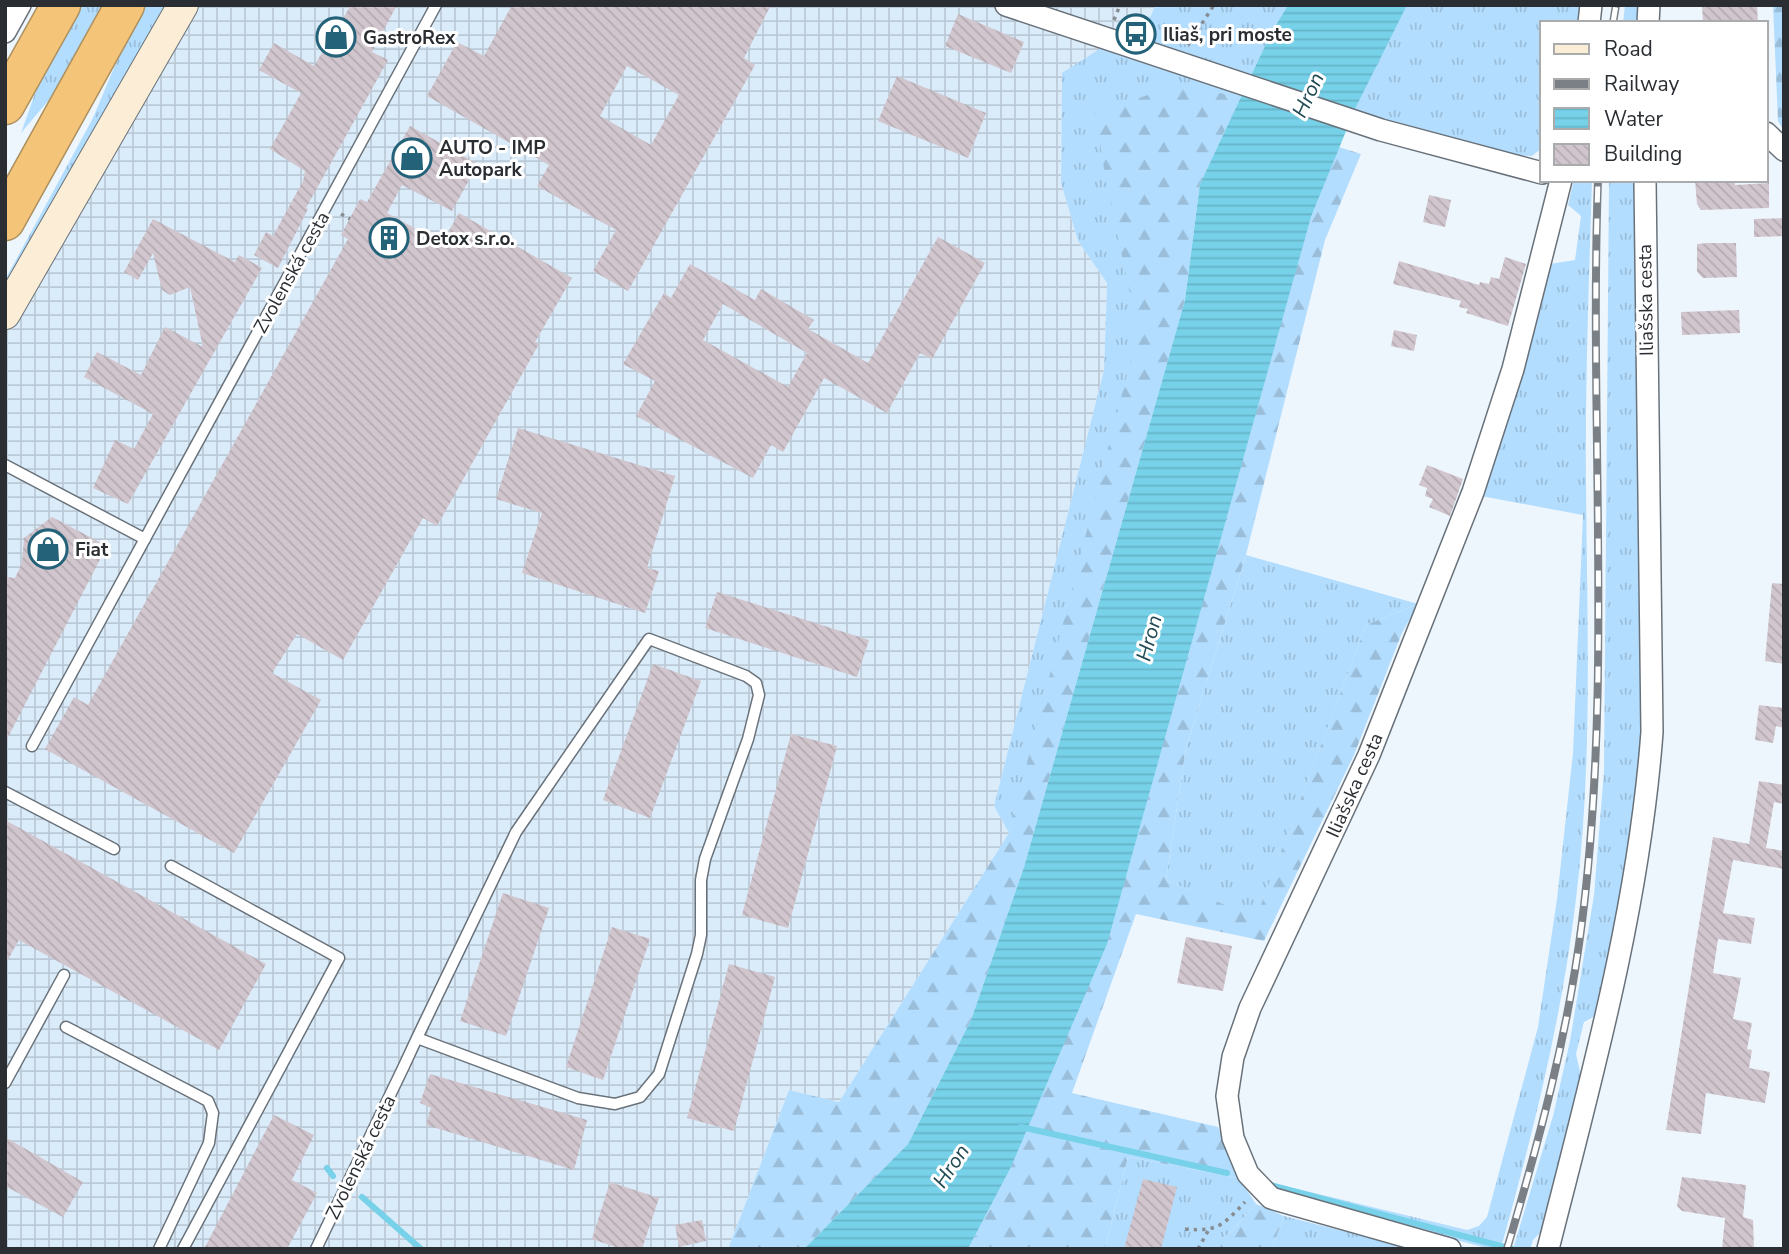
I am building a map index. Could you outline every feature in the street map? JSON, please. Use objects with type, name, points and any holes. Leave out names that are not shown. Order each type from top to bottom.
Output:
[{"type":"highway","points":[[5,105],[61,5]]},
{"type":"highway","points":[[5,221],[125,5]]},
{"type":"main road","points":[[5,314],[183,5]]},
{"type":"street","points":[[5,32],[20,5]]},
{"type":"street","points":[[1018,7],[1381,130],[1540,172]]},
{"type":"street","points":[[1768,135],[1784,150]]},
{"type":"street","name":"Iliašska cesta","points":[[1450,1249],[1283,1204],[1258,1187],[1240,1158],[1229,1117],[1229,1075],[1250,1008],[1369,755],[1474,492],[1513,369],[1560,182]]},
{"type":"street","name":"Iliašska cesta","points":[[1548,1249],[1609,1006],[1647,798],[1653,732],[1645,182]]},
{"type":"lane","name":"Zvolenská cesta","points":[[32,746],[436,5]]},
{"type":"lane","points":[[5,465],[145,539]]},
{"type":"lane","name":"Zvolenská cesta","points":[[316,1249],[404,1066],[417,1038],[516,832],[649,639],[746,676],[755,683],[759,695],[748,738],[701,880],[701,935],[697,954],[659,1074],[640,1097],[615,1104],[578,1098],[417,1038]]},
{"type":"lane","points":[[5,793],[114,849]]},
{"type":"lane","points":[[172,866],[339,958],[183,1249]]},
{"type":"lane","points":[[5,1083],[64,975]]},
{"type":"lane","points":[[66,1027],[208,1101],[213,1112],[209,1143],[159,1249]]},
{"type":"path","points":[[1177,62],[1214,5]]},
{"type":"path","points":[[1185,1229],[1208,1231],[1226,1223],[1258,1187]]},
{"type":"path","points":[[1198,1249],[1208,1231]]},
{"type":"shaded area","points":[[192,5],[1155,5],[1151,16],[1062,74],[1061,183],[1078,241],[1107,283],[1104,370],[994,806],[1009,833],[839,1102],[789,1090],[728,1249],[5,1249],[5,318]]},
{"type":"green space","points":[[77,5],[108,5],[65,81],[21,133],[43,71]]},
{"type":"green space","points":[[146,5],[165,5],[5,287],[5,280],[93,118],[121,51]]},
{"type":"green space","points":[[1155,5],[1288,5],[1271,33],[1200,184],[1009,833],[994,806],[1104,370],[1107,283],[1078,241],[1061,183],[1062,73],[1151,16]]},
{"type":"green space","points":[[1406,5],[1582,5],[1580,21],[1540,21],[1540,150],[1532,156],[1510,155],[1354,111]]},
{"type":"green space","points":[[1625,5],[1642,5],[1641,21],[1623,21]]},
{"type":"green space","points":[[1773,5],[1784,5],[1784,131],[1778,121]]},
{"type":"green space","points":[[1179,85],[1240,97],[1200,184],[1185,300],[1024,867],[971,1020],[908,1144],[804,1249],[728,1249],[789,1090],[839,1102],[1009,833],[1138,332],[1106,181],[1095,112]]},
{"type":"green space","points":[[1339,147],[1361,154],[1325,240],[1246,555],[1186,748],[1166,880],[1256,918],[1366,625],[1418,604],[1402,633],[1354,755],[1264,941],[1136,914],[1072,1093],[1218,1127],[1239,1178],[1128,1157],[1105,1249],[968,1249],[1010,1169],[1311,217]]},
{"type":"green space","points":[[1574,182],[1592,182],[1586,407],[1588,692],[1585,796],[1570,943],[1545,1075],[1501,1248],[1490,1249],[1274,1191],[1269,1182],[1467,1230],[1479,1226],[1487,1217],[1538,1027],[1557,899],[1573,753],[1583,515],[1481,496],[1550,264],[1575,260],[1581,216],[1568,205]]},
{"type":"green space","points":[[1609,182],[1638,182],[1644,691],[1636,827],[1597,1015],[1584,1022],[1576,1054],[1581,1076],[1542,1231],[1533,1240],[1530,1249],[1513,1249],[1553,1116],[1570,1041],[1594,895],[1604,771]]},
{"type":"green space","points":[[1246,555],[1418,604],[1366,625],[1256,919],[1166,880],[1186,748]]},
{"type":"green space","points":[[1128,1157],[1239,1178],[1256,1204],[1230,1233],[1213,1243],[1209,1249],[1105,1249]]},
{"type":"green space","points":[[1256,1204],[1284,1216],[1272,1249],[1209,1249],[1212,1243],[1230,1233]]},
{"type":"green space","points":[[1284,1216],[1413,1249],[1272,1249]]},
{"type":"water","name":"Hron","points":[[1288,5],[1407,5],[1355,109],[1311,217],[1107,944],[1010,1169],[968,1249],[804,1249],[908,1144],[971,1020],[1024,867],[1185,300],[1200,184],[1271,33]]},
{"type":"building","points":[[351,5],[397,5],[372,52],[388,60],[306,208],[308,209],[278,268],[254,255],[266,232],[273,236],[303,181],[305,171],[270,149],[301,93],[259,70],[274,43],[314,66]]},
{"type":"building","points":[[512,5],[771,5],[744,58],[755,65],[628,291],[593,271],[616,230],[537,186],[549,165],[427,96],[457,42],[484,56]],"holes":[[[627,66],[679,95],[651,145],[600,116]]]},
{"type":"building","points":[[1702,5],[1757,5],[1758,21],[1703,21]]},
{"type":"building","points":[[958,14],[1024,42],[1011,73],[945,46]]},
{"type":"building","points":[[897,76],[986,113],[968,158],[878,121]]},
{"type":"building","points":[[410,126],[478,164],[452,211],[402,185],[387,213],[442,243],[459,213],[572,278],[535,342],[539,344],[437,526],[423,518],[343,660],[297,634],[272,673],[321,700],[234,853],[45,749],[74,697],[88,705],[348,239],[341,235],[360,199],[367,202]]},
{"type":"building","points":[[1695,182],[1735,182],[1735,185],[1769,183],[1769,208],[1701,210],[1697,204]]},
{"type":"building","points":[[1429,195],[1451,200],[1445,227],[1423,222]]},
{"type":"building","points":[[1784,218],[1784,236],[1754,237],[1754,219]]},
{"type":"building","points":[[153,219],[235,262],[239,255],[262,268],[128,504],[93,488],[115,440],[134,449],[153,414],[84,377],[97,352],[141,375],[165,327],[203,347],[190,287],[170,295],[162,290],[153,253],[138,280],[124,272]]},
{"type":"building","points":[[938,237],[985,263],[932,359],[920,353],[887,413],[824,378],[783,452],[771,445],[753,478],[636,416],[655,381],[623,364],[664,293],[671,298],[690,264],[755,300],[761,289],[814,320],[808,329],[868,363]],"holes":[[[723,304],[807,353],[788,387],[703,340]]]},
{"type":"building","points":[[1736,243],[1737,277],[1703,278],[1697,272],[1697,244]]},
{"type":"building","points":[[1505,257],[1526,264],[1508,326],[1466,313],[1468,309],[1459,307],[1461,301],[1393,284],[1399,261],[1479,285],[1480,282],[1489,284],[1491,277],[1499,279]]},
{"type":"building","points":[[1739,310],[1740,333],[1682,335],[1681,312]]},
{"type":"building","points":[[1394,330],[1417,335],[1414,351],[1391,346]]},
{"type":"building","points":[[518,428],[675,476],[647,568],[659,571],[645,613],[522,573],[542,513],[496,499]]},
{"type":"building","points":[[1427,465],[1463,479],[1450,516],[1429,507],[1433,499],[1425,496],[1427,488],[1419,485]]},
{"type":"building","points":[[52,517],[107,546],[5,743],[5,577],[15,578],[22,563],[24,538]]},
{"type":"building","points":[[1772,583],[1784,584],[1784,664],[1765,661]]},
{"type":"building","points":[[717,592],[869,640],[857,677],[705,628]]},
{"type":"building","points":[[653,664],[701,681],[650,818],[603,800]]},
{"type":"building","points":[[1759,705],[1784,708],[1784,728],[1776,726],[1773,743],[1755,740]]},
{"type":"building","points":[[791,734],[837,746],[788,928],[742,915]]},
{"type":"building","points":[[1759,781],[1784,785],[1784,804],[1774,802],[1766,848],[1784,851],[1784,869],[1733,860],[1723,913],[1755,918],[1751,944],[1718,939],[1713,973],[1741,978],[1733,1019],[1752,1023],[1747,1049],[1752,1050],[1749,1068],[1770,1072],[1765,1103],[1706,1093],[1701,1134],[1666,1130],[1713,837],[1749,844]]},
{"type":"building","points":[[5,820],[266,964],[219,1050],[19,940],[5,965]]},
{"type":"building","points":[[503,893],[549,908],[506,1036],[460,1021]]},
{"type":"building","points":[[612,927],[650,939],[603,1080],[566,1067]]},
{"type":"building","points":[[1186,937],[1232,946],[1223,991],[1177,983]]},
{"type":"building","points":[[729,964],[775,977],[734,1131],[687,1118]]},
{"type":"building","points":[[430,1074],[587,1120],[574,1170],[426,1125],[431,1108],[420,1103]]},
{"type":"building","points":[[274,1115],[314,1135],[292,1180],[317,1193],[287,1249],[204,1249]]},
{"type":"building","points":[[5,1137],[83,1182],[63,1217],[5,1186]]},
{"type":"building","points":[[1682,1177],[1746,1185],[1743,1217],[1753,1220],[1754,1249],[1722,1249],[1725,1218],[1682,1211],[1677,1206]]},
{"type":"building","points":[[1143,1179],[1177,1187],[1161,1249],[1124,1249]]},
{"type":"building","points":[[610,1182],[659,1198],[642,1249],[621,1249],[592,1239]]},
{"type":"building","points":[[702,1220],[706,1241],[679,1247],[675,1225]]},
{"type":"waterway","points":[[1021,1127],[1227,1173]]},
{"type":"waterway","points":[[327,1168],[333,1176]]},
{"type":"waterway","points":[[1270,1185],[1512,1249]]},
{"type":"waterway","points":[[362,1197],[421,1249]]},
{"type":"railway","points":[[1613,21],[1616,5]]},
{"type":"railway","points":[[1507,1249],[1561,1046],[1582,922],[1591,830],[1598,645],[1598,182]]},
{"type":"place","name":"Iliaš, pri moste","points":[[1136,34]]},
{"type":"place","name":"GastroRex","points":[[336,37]]},
{"type":"place","name":"AUTO - IMP Autopark","points":[[412,158]]},
{"type":"place","name":"Detox s.r.o.","points":[[389,238]]},
{"type":"place","name":"Fiat","points":[[48,549]]}]
